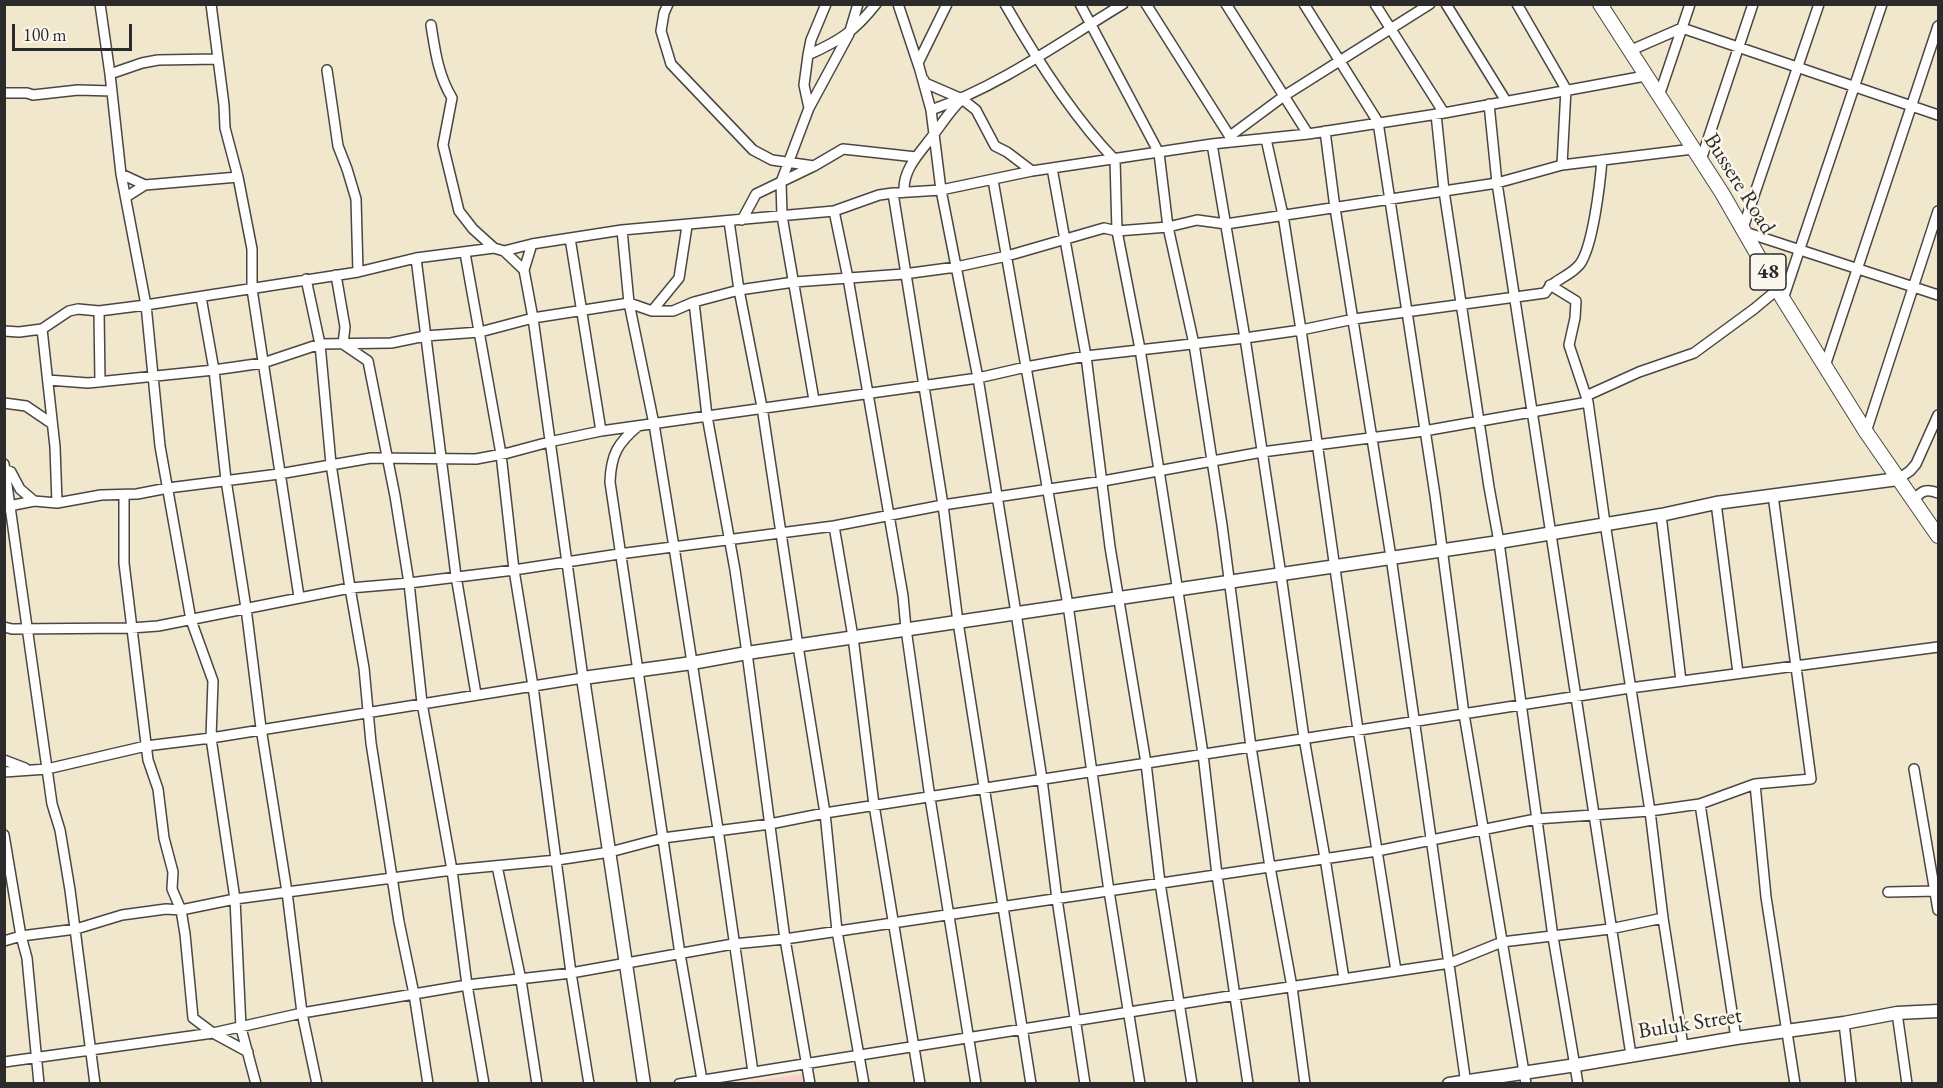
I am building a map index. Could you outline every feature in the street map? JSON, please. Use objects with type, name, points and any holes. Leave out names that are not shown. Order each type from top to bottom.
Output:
[{"type":"main road","name":"Bussere Road","points":[[1600,4],[1744,230],[1780,294],[1866,432],[1938,536]]},
{"type":"street","points":[[100,4],[111,74],[121,174],[146,305],[152,375],[168,488],[191,620],[213,681],[211,738],[235,900],[242,1028],[256,1083]]},
{"type":"street","points":[[211,4],[225,128],[238,177],[252,249],[252,289],[299,597]]},
{"type":"street","points":[[668,4],[661,31],[671,64],[753,150],[772,160],[814,166]]},
{"type":"street","points":[[809,108],[804,85],[808,56],[811,40],[826,4]]},
{"type":"street","points":[[814,400],[782,216],[781,182],[809,108],[849,33],[858,4]]},
{"type":"street","points":[[808,56],[831,46],[849,33],[876,4]]},
{"type":"street","points":[[898,4],[924,83],[962,99],[976,110],[994,146],[1007,152],[1032,171]]},
{"type":"street","points":[[947,4],[918,63],[931,110],[941,190],[978,378],[1042,779],[1057,899],[1085,1083]]},
{"type":"street","points":[[1005,4],[1076,113],[1115,160],[1117,231],[1140,349],[1203,754],[1216,874],[1248,1083]]},
{"type":"street","points":[[1080,4],[1159,153],[1168,227],[1194,344],[1230,583],[1251,747],[1292,987],[1305,1083]]},
{"type":"street","points":[[931,110],[962,99],[1038,57],[1123,4]]},
{"type":"street","points":[[1146,4],[1231,139]]},
{"type":"street","points":[[1226,4],[1308,134]]},
{"type":"street","points":[[1304,4],[1378,122],[1443,550],[1464,714],[1525,1078]]},
{"type":"street","points":[[1375,4],[1440,113],[1444,191],[1499,542],[1553,937],[1578,1083]]},
{"type":"street","points":[[1231,139],[1284,96],[1430,4]]},
{"type":"street","points":[[1446,4],[1506,101]]},
{"type":"street","points":[[1517,4],[1566,89],[1562,165]]},
{"type":"street","points":[[1659,96],[1690,4]]},
{"type":"street","points":[[48,380],[88,383],[214,370],[262,363],[320,344],[391,343],[425,336],[480,332],[533,318],[629,303],[652,311],[673,311],[694,302],[739,290],[794,282],[904,274],[956,267],[1007,256],[1104,228],[1117,231],[1168,227],[1197,220],[1226,224],[1497,183],[1562,165],[1602,160],[1697,155],[1753,4]]},
{"type":"street","points":[[1819,4],[1744,230],[1938,295]]},
{"type":"street","points":[[4,627],[131,628],[191,620],[350,588],[514,570],[834,526],[943,505],[1102,481],[1262,452],[1424,431],[1587,399],[1639,372],[1694,352],[1780,294],[1799,248],[1882,4]]},
{"type":"street","points":[[431,25],[440,72],[444,85],[452,98],[443,145],[459,211],[473,229],[494,248],[504,251],[524,270]]},
{"type":"street","points":[[1825,366],[1938,26]]},
{"type":"street","points":[[1629,51],[1682,28],[1938,115]]},
{"type":"street","points":[[111,74],[158,60],[219,59]]},
{"type":"street","points":[[327,70],[338,146],[348,169],[356,199],[358,272]]},
{"type":"street","points":[[504,251],[532,244],[622,230],[687,226],[834,211],[879,195],[904,191],[941,190],[1032,171],[1159,153],[1231,139],[1266,139],[1308,134],[1645,76]]},
{"type":"street","points":[[4,93],[33,95],[78,90],[112,91]]},
{"type":"street","points":[[904,191],[910,166],[947,114],[962,99]]},
{"type":"street","points":[[1489,104],[1497,183],[1631,1055]]},
{"type":"street","points":[[1325,131],[1416,722],[1466,1082]]},
{"type":"street","points":[[1266,139],[1283,215],[1301,330],[1358,730],[1396,971]]},
{"type":"street","points":[[1212,144],[1245,338],[1304,738],[1344,979]]},
{"type":"street","points":[[742,220],[756,194],[843,149],[916,157]]},
{"type":"street","points":[[8,506],[34,501],[57,503],[100,495],[124,495],[279,474],[371,458],[476,459],[601,431],[762,407],[924,387],[1086,356],[1245,338],[1354,319],[1545,293],[1550,285],[1571,273],[1581,263],[1593,224],[1602,160]]},
{"type":"street","points":[[1052,168],[1086,356],[1110,547],[1146,763],[1160,883],[1192,1083]]},
{"type":"street","points":[[121,174],[145,185]]},
{"type":"street","points":[[126,197],[145,185],[238,177]]},
{"type":"street","points":[[993,180],[1068,605],[1109,891],[1140,1083]]},
{"type":"street","points":[[893,193],[1031,1083]]},
{"type":"street","points":[[834,211],[848,278],[903,596],[930,798],[976,1083]]},
{"type":"street","points":[[1866,432],[1938,211]]},
{"type":"street","points":[[729,221],[739,290],[762,407],[825,813],[837,931],[864,1083]]},
{"type":"street","points":[[652,311],[679,278],[687,226]]},
{"type":"street","points":[[622,230],[629,303],[654,424],[674,547],[753,1072]]},
{"type":"street","points":[[570,238],[601,431]]},
{"type":"street","points":[[532,244],[524,270],[533,318],[583,678],[644,1083]]},
{"type":"street","points":[[4,331],[19,332],[42,328],[69,311],[78,309],[99,311],[201,297],[358,272],[416,258],[494,248]]},
{"type":"street","points":[[465,253],[501,454],[514,570],[533,686],[571,973],[589,1083]]},
{"type":"street","points":[[416,258],[456,576],[476,694]]},
{"type":"street","points":[[336,275],[345,327],[343,344]]},
{"type":"street","points":[[306,279],[320,344],[331,464],[364,668],[371,742],[401,933],[414,994],[428,1083]]},
{"type":"street","points":[[1550,285],[1576,302],[1569,345],[1587,399],[1650,811],[1663,918],[1683,1046]]},
{"type":"street","points":[[201,297],[214,370],[226,480],[287,892],[302,1012],[317,1083]]},
{"type":"street","points":[[694,302],[707,416],[747,653],[785,939],[810,1083]]},
{"type":"street","points":[[99,311],[100,382]]},
{"type":"street","points":[[42,328],[55,447],[57,503]]},
{"type":"street","points":[[343,344],[368,361],[389,458],[409,583],[422,703],[452,870],[467,986],[484,1083]]},
{"type":"street","points":[[6,401],[26,406],[51,423]]},
{"type":"street","points":[[4,772],[47,769],[146,746],[211,738],[476,694],[1499,542],[1661,515],[1716,503],[1898,479],[1916,464],[1938,415]]},
{"type":"street","points":[[638,426],[616,448],[610,466],[610,482],[636,670],[702,1080]]},
{"type":"street","points":[[5,467],[11,472],[20,489],[34,501]]},
{"type":"street","points":[[5,467],[8,506],[28,628],[52,804],[60,830],[76,929],[95,1083]]},
{"type":"street","points":[[1913,500],[1923,491],[1938,493]]},
{"type":"street","points":[[124,495],[124,563],[146,746],[151,773],[158,789],[164,838],[173,872],[172,889],[181,910],[192,988],[193,1018],[213,1033],[248,1052]]},
{"type":"street","points":[[4,1062],[213,1033],[302,1012],[467,986],[571,973],[734,944],[785,939],[1377,851],[1536,819],[1650,811],[1700,804],[1755,784],[1811,779],[1773,495]]},
{"type":"street","points":[[1716,503],[1738,673]]},
{"type":"street","points":[[1661,515],[1681,681]]},
{"type":"street","points":[[834,526],[853,637],[874,805],[920,1083]]},
{"type":"street","points":[[4,941],[21,936],[76,929],[122,915],[166,909],[181,910],[287,892],[452,870],[557,860],[610,852],[663,838],[718,829],[770,824],[874,805],[1575,696],[1938,647]]},
{"type":"street","points":[[4,760],[27,769]]},
{"type":"street","points":[[1914,769],[1937,892],[1938,910]]},
{"type":"street","points":[[1755,784],[1766,897],[1795,1083]]},
{"type":"street","points":[[1700,804],[1736,1038]]},
{"type":"street","points":[[4,835],[21,936],[27,958],[39,1083]]},
{"type":"street","points":[[497,866],[521,980],[537,1083]]},
{"type":"street","points":[[1888,892],[1937,892]]},
{"type":"street","points":[[679,1083],[1450,963],[1502,942],[1610,929],[1663,918]]},
{"type":"street","name":"Buluk Street","points":[[1449,1083],[1525,1078],[1576,1065],[1683,1046],[1844,1023],[1897,1012],[1938,1011]]},
{"type":"street","points":[[1897,1012],[1907,1083]]},
{"type":"street","points":[[1844,1023],[1851,1083]]},
{"type":"shaded area","points":[[803,1074],[805,1083],[742,1083]]}]
